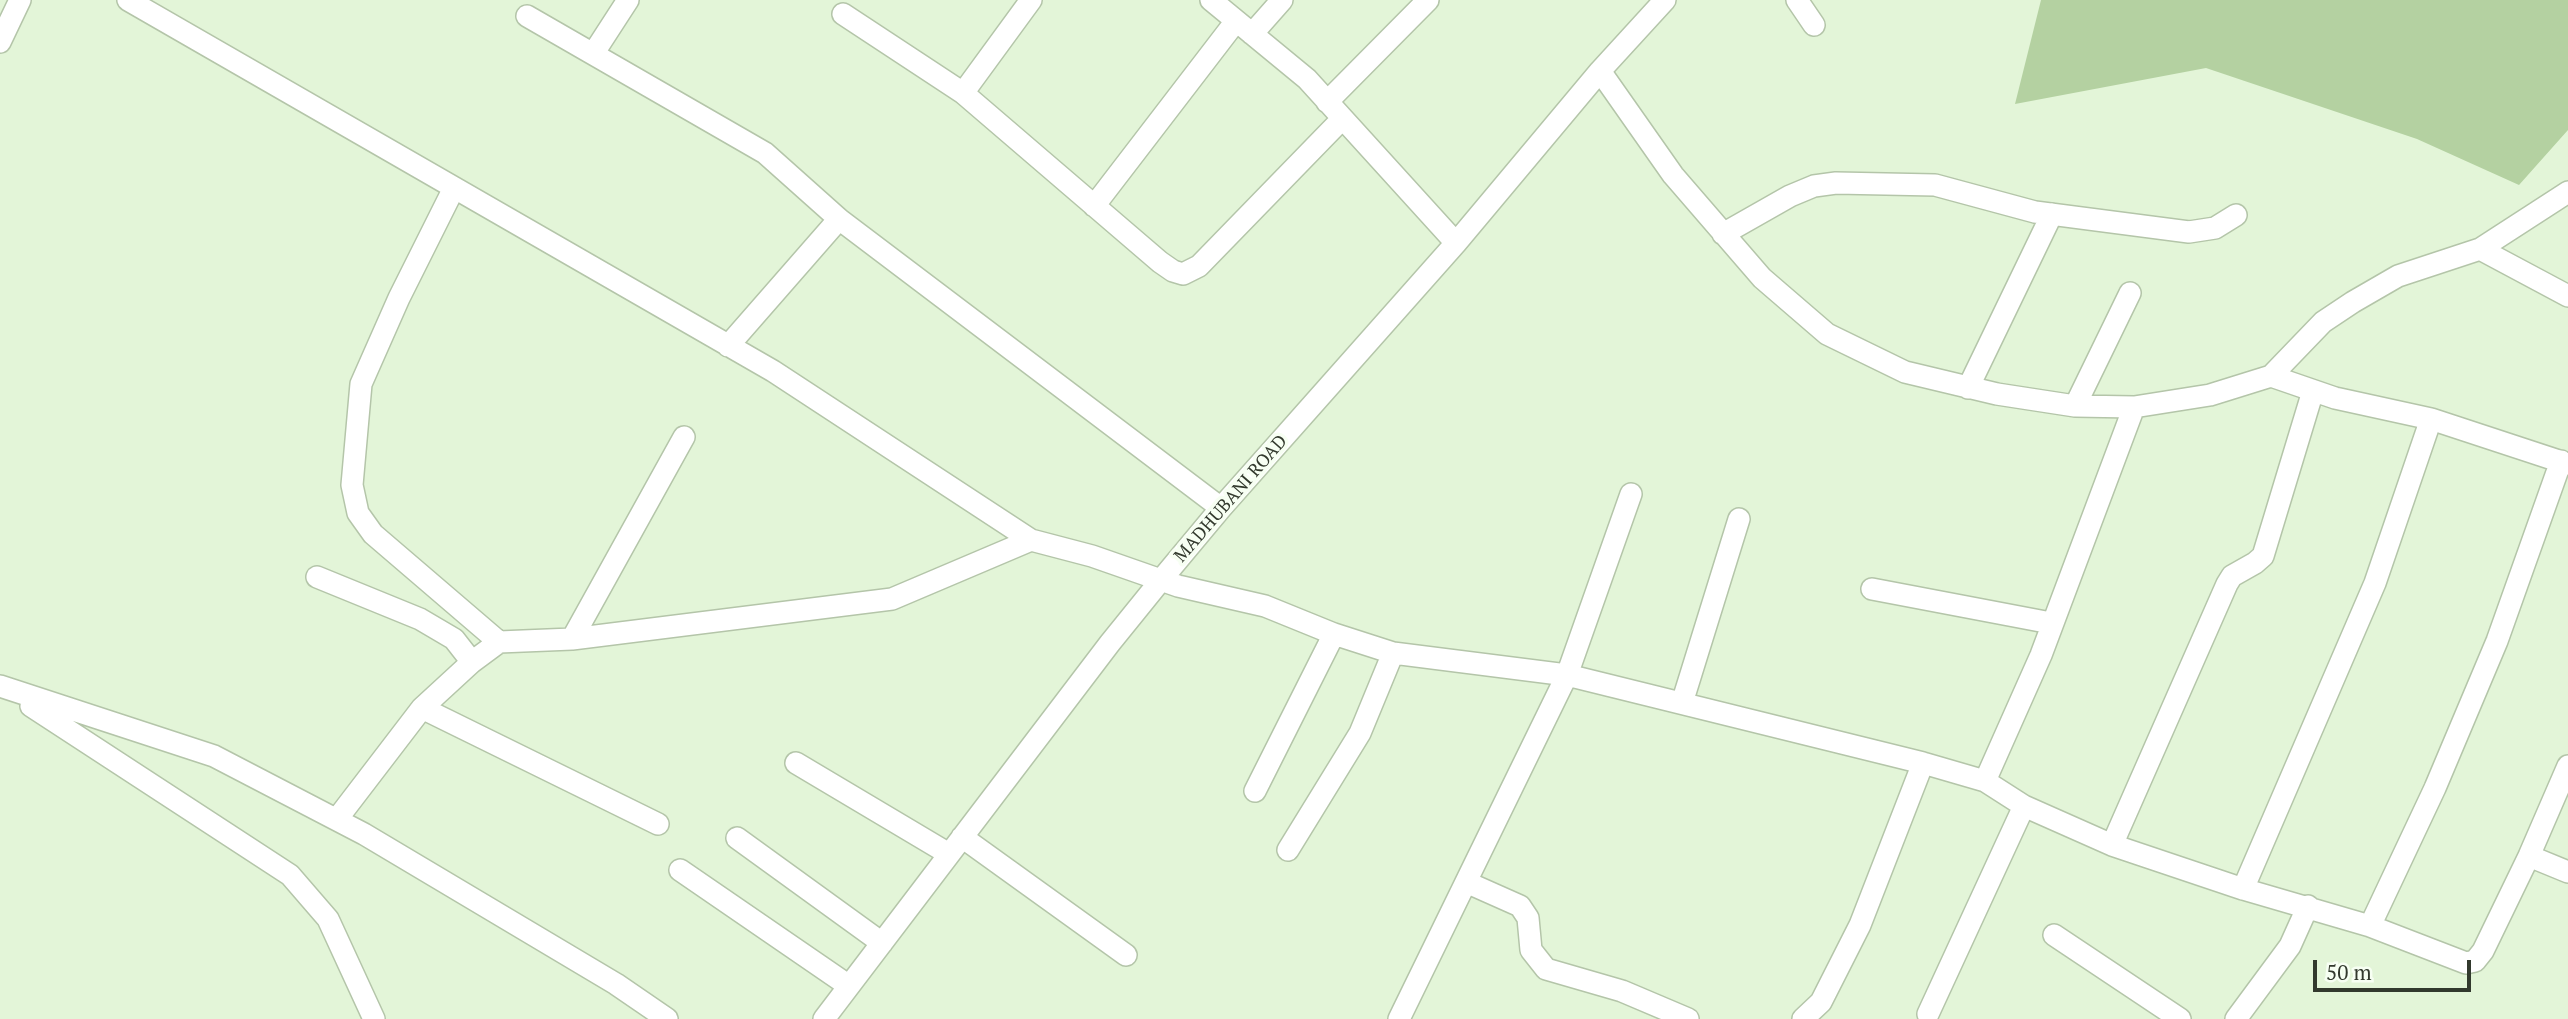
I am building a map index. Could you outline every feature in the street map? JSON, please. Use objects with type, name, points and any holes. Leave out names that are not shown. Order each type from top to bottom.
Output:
[{"type":"street","points":[[0,42],[20,0]]},
{"type":"street","points":[[128,0],[773,371],[1031,540],[1092,556],[1161,580],[1265,606],[1334,634],[1393,653],[1567,675],[1985,781],[2024,806],[2112,845],[2244,889],[2370,926],[2466,963],[2475,961],[2483,950],[2529,856],[2568,767]]},
{"type":"street","points":[[593,54],[628,0]]},
{"type":"street","points":[[963,93],[1031,0]]},
{"type":"street","points":[[1211,0],[1307,79],[1456,243]]},
{"type":"street","points":[[1094,206],[1244,27],[1282,0]]},
{"type":"street","points":[[1327,102],[1428,0]]},
{"type":"street","name":"MADHUBANI ROAD","points":[[824,1019],[1161,580],[1221,508],[1456,243],[1600,71],[1665,0]]},
{"type":"street","points":[[1797,0],[1814,25]]},
{"type":"street","points":[[843,14],[963,93],[1172,271],[1182,274],[1191,271],[1342,119]]},
{"type":"street","points":[[527,16],[765,153],[839,219],[1221,508]]},
{"type":"street","points":[[1600,71],[1673,175],[1723,234],[1762,278],[1827,334],[1905,372],[1968,388],[2075,406],[2134,407],[2210,395],[2271,376],[2323,322],[2353,302],[2398,276],[2480,249],[2568,192]]},
{"type":"street","points":[[1723,234],[1790,196],[1814,186],[1836,183],[1936,185],[2014,208],[2189,232],[2215,228],[2236,215]]},
{"type":"street","points":[[454,188],[389,320],[361,384],[352,485],[358,513],[373,534],[499,642]]},
{"type":"street","points":[[1968,388],[2052,214]]},
{"type":"street","points":[[729,345],[839,219]]},
{"type":"street","points":[[2480,249],[2568,296]]},
{"type":"street","points":[[2075,406],[2130,293]]},
{"type":"street","points":[[2271,376],[2335,398],[2431,419],[2565,462],[2497,642],[2435,788],[2370,926]]},
{"type":"street","points":[[2112,845],[2227,584],[2232,576],[2263,556],[2313,391]]},
{"type":"street","points":[[1985,781],[2041,655],[2134,407]]},
{"type":"street","points":[[2244,889],[2375,583],[2431,419]]},
{"type":"street","points":[[572,639],[684,437]]},
{"type":"street","points":[[1399,1019],[1567,675],[1631,494]]},
{"type":"street","points":[[1682,704],[1739,519]]},
{"type":"street","points":[[337,819],[422,708],[472,662],[499,642],[572,639],[892,599],[1031,540]]},
{"type":"street","points":[[317,577],[420,619],[454,639],[472,662]]},
{"type":"street","points":[[1872,589],[2052,623]]},
{"type":"street","points":[[1255,791],[1334,634]]},
{"type":"street","points":[[1288,850],[1360,733],[1393,653]]},
{"type":"street","points":[[3,688],[214,756],[337,819],[616,984],[667,1019]]},
{"type":"street","points":[[3,688],[290,875],[328,919],[374,1019]]},
{"type":"street","points":[[422,708],[658,824]]},
{"type":"street","points":[[796,763],[956,845],[1126,955]]},
{"type":"street","points":[[1803,1019],[1821,1002],[1860,925],[1923,764]]},
{"type":"street","points":[[1928,1014],[2024,806]]},
{"type":"street","points":[[737,838],[882,943]]},
{"type":"street","points":[[2529,856],[2568,872]]},
{"type":"street","points":[[680,870],[849,986]]},
{"type":"street","points":[[1466,882],[1520,906],[1528,918],[1531,950],[1546,968],[1622,991],[1688,1019]]},
{"type":"street","points":[[2236,1019],[2290,946],[2308,906]]},
{"type":"street","points":[[2054,935],[2180,1019]]},
{"type":"green space","points":[[2041,0],[2568,0],[2568,130],[2519,185],[2417,139],[2206,68],[2015,104]]}]
